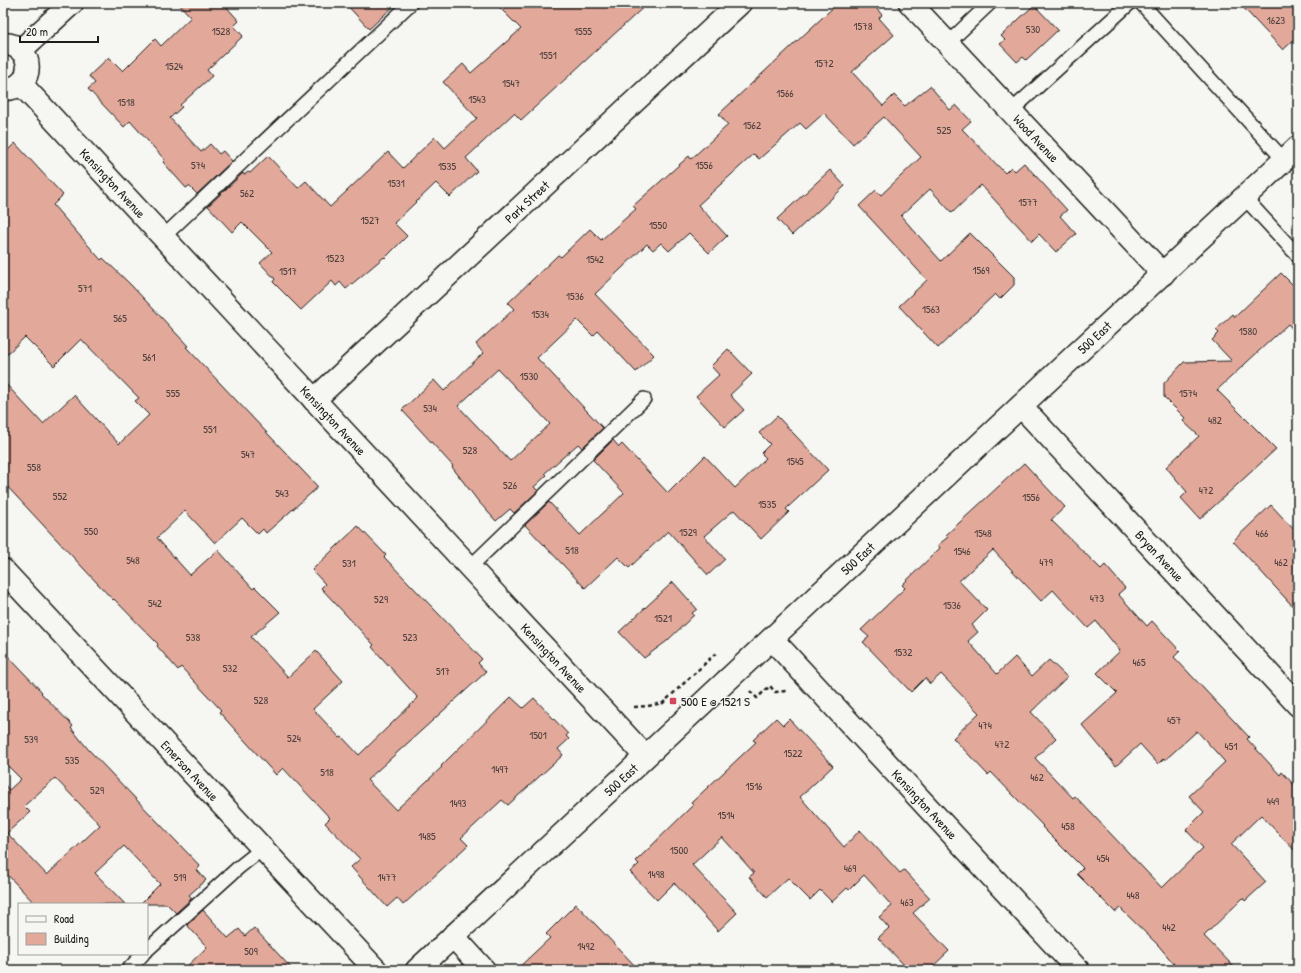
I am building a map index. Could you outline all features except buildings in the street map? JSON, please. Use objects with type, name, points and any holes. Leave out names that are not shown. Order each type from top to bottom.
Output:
[{"type":"street","points":[[12,87],[28,71],[26,57],[12,47],[72,3]]},
{"type":"street","name":"Park Street","points":[[314,400],[740,3]]},
{"type":"street","name":"Wood Avenue","points":[[910,3],[1163,274]]},
{"type":"street","name":"Kensington Avenue","points":[[12,87],[163,237],[646,756]]},
{"type":"street","name":"500 East","points":[[417,970],[1291,153]]},
{"type":"street","name":"Bryan Avenue","points":[[1021,406],[1298,705]]},
{"type":"street","name":"Emerson Avenue","points":[[3,570],[376,970]]},
{"type":"street","name":"Kensington Avenue","points":[[772,639],[1078,970]]},
{"type":"street","points":[[453,936],[484,970]]},
{"type":"lane","points":[[163,237],[411,3]]},
{"type":"lane","points":[[948,43],[990,3]]},
{"type":"lane","points":[[1011,111],[1130,3]]},
{"type":"lane","points":[[1141,3],[1291,153]]},
{"type":"lane","points":[[1244,197],[1298,256]]},
{"type":"lane","points":[[470,567],[644,399]]},
{"type":"lane","points":[[148,949],[262,848]]},
{"type":"lane","points":[[128,970],[142,955]]},
{"type":"path","points":[[648,706],[663,703],[715,654],[721,660]]},
{"type":"path","points":[[750,691],[757,698],[770,686],[775,692]]},
{"type":"place","name":"500 E @ 1521 S","points":[[673,701]]}]
